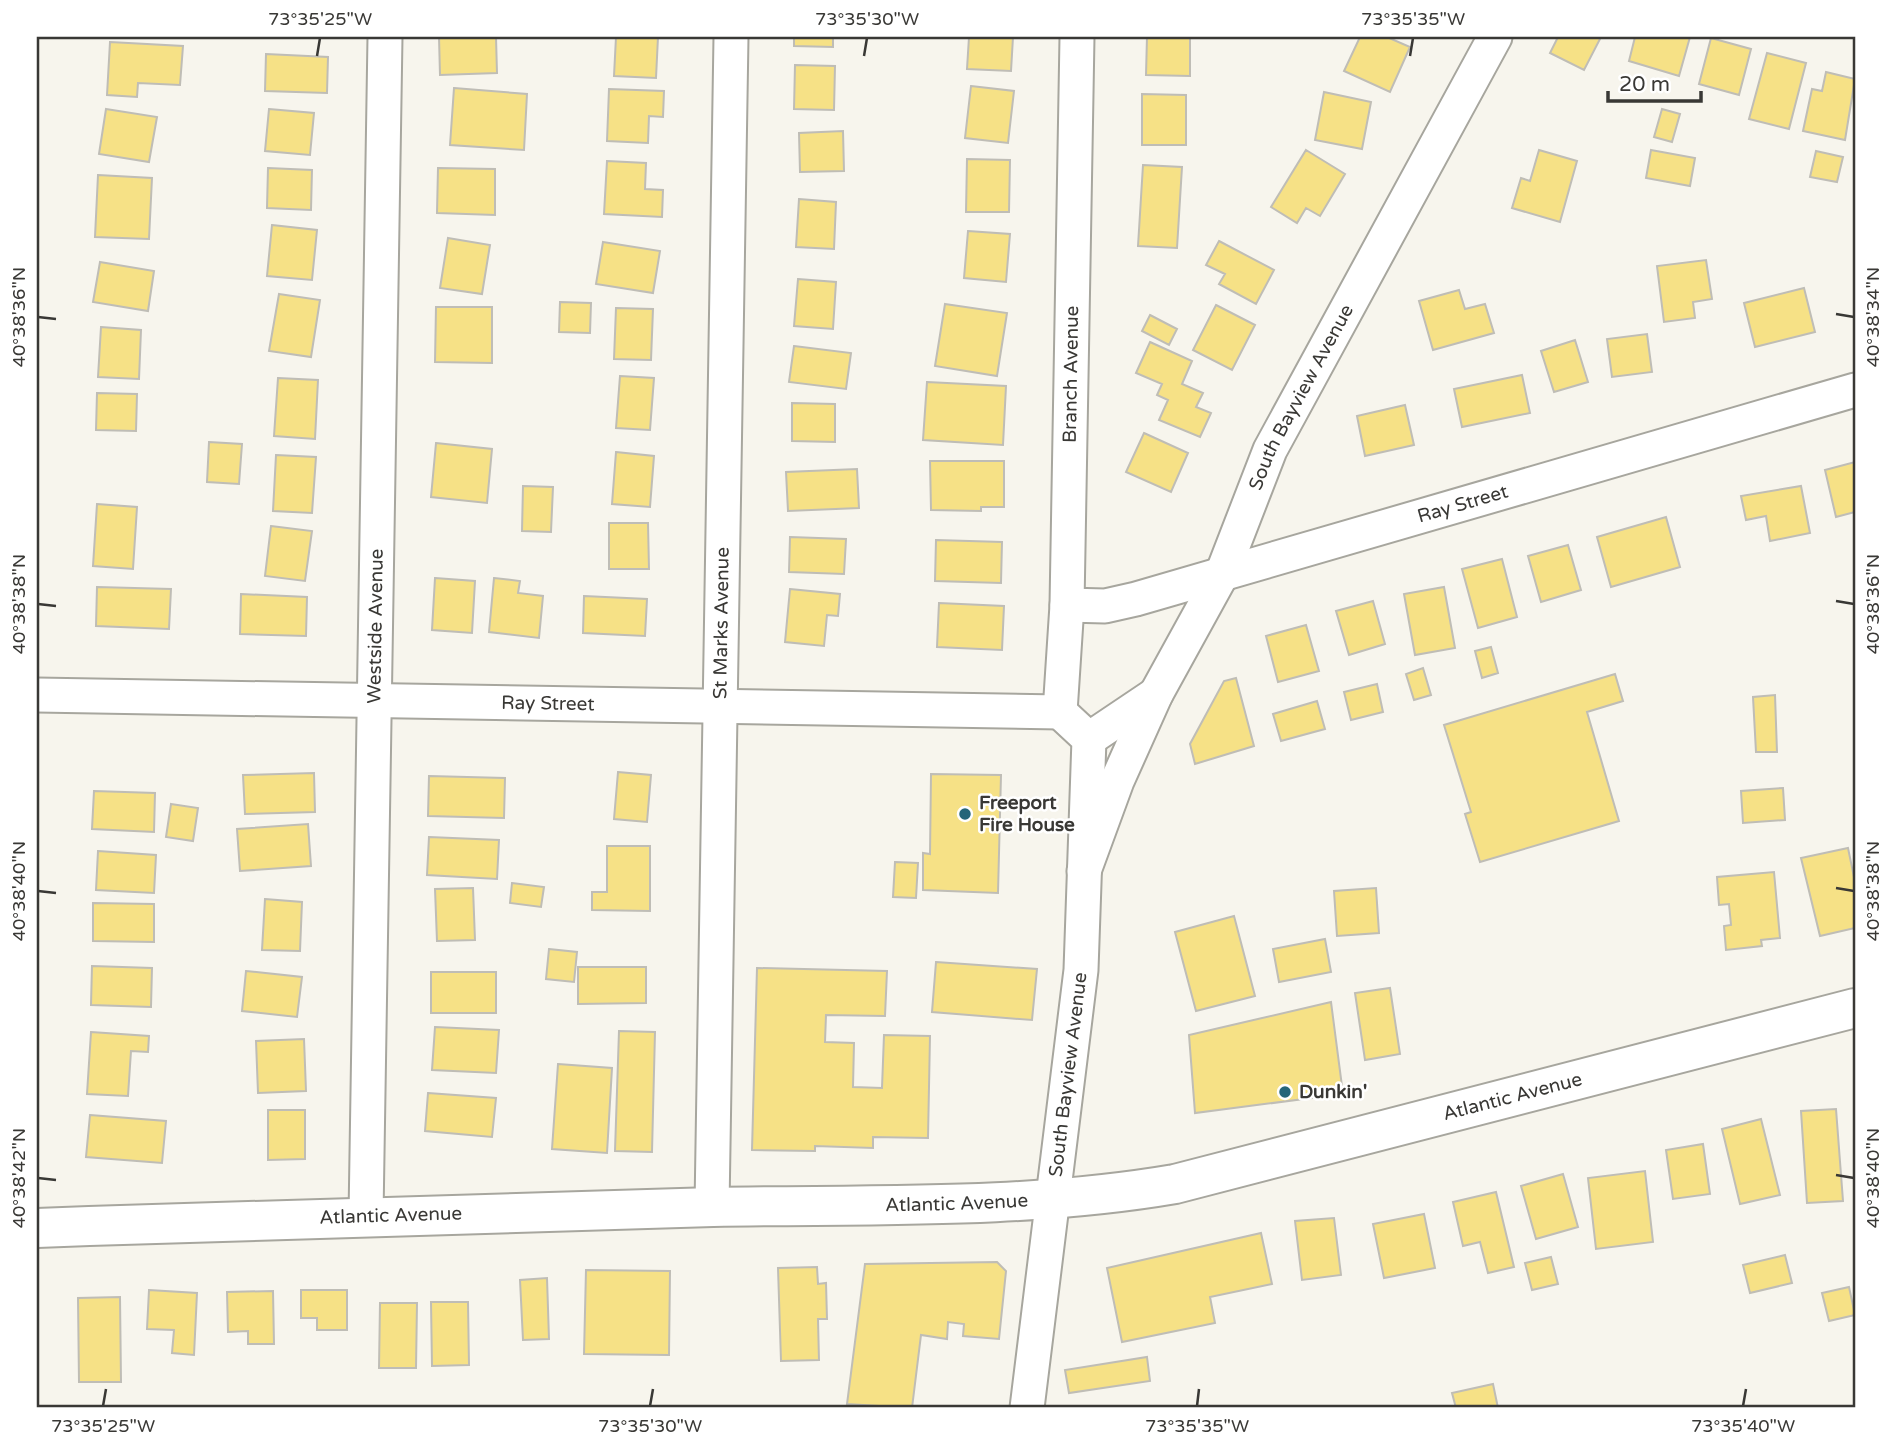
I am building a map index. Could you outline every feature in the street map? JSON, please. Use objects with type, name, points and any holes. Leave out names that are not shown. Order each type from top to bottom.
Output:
[{"type":"main road","name":"Atlantic Avenue","points":[[37,1228],[366,1216],[1052,1200],[1117,1194],[1175,1184],[1673,1058],[1855,1008]]},
{"type":"street","name":"Westside Avenue","points":[[366,1216],[385,37]]},
{"type":"street","name":"St Marks Avenue","points":[[712,1207],[731,37]]},
{"type":"street","name":"Branch Avenue","points":[[1060,712],[1067,605],[1077,37]]},
{"type":"street","name":"South Bayview Avenue","points":[[1027,1408],[1081,970],[1089,739],[1156,694],[1222,574],[1269,450],[1496,37]]},
{"type":"street","name":"Ray Street","points":[[1067,605],[1105,606],[1855,390]]},
{"type":"street","points":[[1084,871],[1117,781],[1156,694]]},
{"type":"street","name":"Ray Street","points":[[37,695],[1060,712]]},
{"type":"street","points":[[1060,712],[1089,739]]},
{"type":"building","points":[[439,37],[496,37],[497,73],[440,75]]},
{"type":"building","points":[[616,37],[658,37],[656,78],[614,76]]},
{"type":"building","points":[[794,37],[833,37],[833,47],[794,46]]},
{"type":"building","points":[[969,37],[1013,37],[1011,71],[967,69]]},
{"type":"building","points":[[1147,37],[1190,37],[1190,76],[1146,75]]},
{"type":"building","points":[[1360,37],[1387,37],[1410,47],[1390,92],[1344,71]]},
{"type":"building","points":[[1558,37],[1601,37],[1584,70],[1550,53]]},
{"type":"building","points":[[1635,37],[1690,37],[1679,76],[1629,61]]},
{"type":"building","points":[[1711,38],[1751,49],[1739,95],[1699,84]]},
{"type":"building","points":[[110,42],[183,46],[180,85],[138,83],[137,97],[107,95]]},
{"type":"building","points":[[1767,53],[1806,63],[1789,129],[1749,119]]},
{"type":"building","points":[[266,54],[328,57],[327,93],[265,91]]},
{"type":"building","points":[[795,65],[835,66],[834,110],[794,109]]},
{"type":"building","points":[[1826,72],[1855,79],[1845,140],[1803,131],[1812,89],[1822,91]]},
{"type":"building","points":[[971,86],[1014,91],[1008,143],[965,138]]},
{"type":"building","points":[[454,88],[527,94],[524,150],[450,145]]},
{"type":"building","points":[[609,89],[664,91],[663,117],[649,116],[648,143],[607,141]]},
{"type":"building","points":[[1324,92],[1371,102],[1362,149],[1315,140]]},
{"type":"building","points":[[1142,94],[1186,95],[1186,145],[1142,145]]},
{"type":"building","points":[[106,109],[157,117],[149,162],[99,154]]},
{"type":"building","points":[[269,109],[314,113],[310,155],[265,151]]},
{"type":"building","points":[[1662,109],[1680,114],[1672,142],[1654,137]]},
{"type":"building","points":[[843,131],[844,171],[800,172],[799,133]]},
{"type":"building","points":[[1306,150],[1345,174],[1320,216],[1306,208],[1297,223],[1271,207]]},
{"type":"building","points":[[1539,150],[1577,161],[1560,222],[1512,208],[1521,178],[1530,181]]},
{"type":"building","points":[[1651,150],[1695,158],[1690,186],[1646,178]]},
{"type":"building","points":[[1816,151],[1843,157],[1837,182],[1810,177]]},
{"type":"building","points":[[967,159],[1010,160],[1009,212],[966,212]]},
{"type":"building","points":[[607,161],[646,163],[645,189],[663,190],[662,217],[604,214]]},
{"type":"building","points":[[1143,165],[1182,167],[1177,248],[1138,246]]},
{"type":"building","points":[[268,168],[312,170],[311,210],[267,208]]},
{"type":"building","points":[[438,168],[495,169],[495,215],[437,213]]},
{"type":"building","points":[[98,175],[152,178],[149,239],[95,237]]},
{"type":"building","points":[[799,199],[836,202],[834,249],[796,247]]},
{"type":"building","points":[[272,225],[317,230],[312,280],[267,276]]},
{"type":"building","points":[[968,231],[1010,234],[1006,282],[964,278]]},
{"type":"building","points":[[448,238],[490,245],[482,294],[440,288]]},
{"type":"building","points":[[1219,241],[1274,270],[1256,304],[1219,284],[1225,274],[1206,265]]},
{"type":"building","points":[[603,242],[660,251],[653,293],[596,284]]},
{"type":"building","points":[[1706,260],[1712,299],[1693,302],[1695,318],[1664,322],[1657,266]]},
{"type":"building","points":[[100,262],[154,271],[148,311],[93,302]]},
{"type":"building","points":[[798,279],[836,282],[833,329],[794,326]]},
{"type":"building","points":[[1804,288],[1815,332],[1755,347],[1744,303]]},
{"type":"building","points":[[1459,290],[1465,309],[1485,304],[1494,333],[1433,350],[1419,301]]},
{"type":"building","points":[[279,294],[320,300],[311,357],[269,351]]},
{"type":"building","points":[[560,302],[591,303],[590,333],[559,332]]},
{"type":"building","points":[[945,304],[1007,313],[997,376],[935,366]]},
{"type":"building","points":[[1216,305],[1255,325],[1232,370],[1193,350]]},
{"type":"building","points":[[436,307],[492,307],[492,363],[435,362]]},
{"type":"building","points":[[616,308],[653,309],[651,360],[614,359]]},
{"type":"building","points":[[1150,315],[1177,329],[1169,345],[1142,331]]},
{"type":"building","points":[[101,327],[141,330],[139,379],[98,377]]},
{"type":"building","points":[[1647,334],[1652,372],[1612,377],[1607,339]]},
{"type":"building","points":[[1575,340],[1588,382],[1554,392],[1541,351]]},
{"type":"building","points":[[1150,342],[1192,361],[1182,384],[1203,393],[1196,407],[1211,413],[1200,437],[1159,420],[1168,400],[1157,395],[1162,384],[1136,373]]},
{"type":"building","points":[[794,346],[851,353],[846,389],[789,382]]},
{"type":"building","points":[[1522,375],[1530,413],[1462,427],[1454,389]]},
{"type":"building","points":[[620,376],[654,378],[650,430],[616,428]]},
{"type":"building","points":[[278,378],[318,380],[315,439],[274,436]]},
{"type":"building","points":[[927,382],[1006,386],[1003,445],[923,440]]},
{"type":"building","points":[[97,393],[137,394],[136,431],[96,430]]},
{"type":"building","points":[[792,403],[835,404],[835,442],[792,441]]},
{"type":"building","points":[[1405,405],[1414,445],[1365,456],[1357,416]]},
{"type":"building","points":[[1144,433],[1188,453],[1171,492],[1126,472]]},
{"type":"building","points":[[209,442],[242,444],[239,484],[207,482]]},
{"type":"building","points":[[436,443],[492,449],[487,503],[431,497]]},
{"type":"building","points":[[616,452],[654,456],[650,507],[612,504]]},
{"type":"building","points":[[276,455],[316,457],[312,513],[273,511]]},
{"type":"building","points":[[930,461],[1004,461],[1004,507],[981,507],[981,511],[931,510]]},
{"type":"building","points":[[1855,462],[1855,512],[1836,517],[1825,470]]},
{"type":"building","points":[[857,469],[859,508],[788,511],[786,472]]},
{"type":"building","points":[[523,486],[553,487],[551,532],[522,531]]},
{"type":"building","points":[[1801,486],[1810,533],[1770,541],[1766,516],[1746,520],[1741,496]]},
{"type":"building","points":[[97,504],[137,507],[133,569],[93,566]]},
{"type":"building","points":[[1666,517],[1680,567],[1611,587],[1597,537]]},
{"type":"building","points":[[609,523],[648,523],[649,569],[609,569]]},
{"type":"building","points":[[271,526],[312,531],[305,581],[265,576]]},
{"type":"building","points":[[790,537],[846,539],[844,574],[789,572]]},
{"type":"building","points":[[936,540],[1002,542],[1001,583],[935,581]]},
{"type":"building","points":[[1568,545],[1581,590],[1541,602],[1528,556]]},
{"type":"building","points":[[1502,559],[1517,617],[1478,628],[1462,569]]},
{"type":"building","points":[[435,578],[475,581],[472,633],[432,630]]},
{"type":"building","points":[[494,578],[520,581],[518,593],[543,596],[539,638],[489,632]]},
{"type":"building","points":[[97,587],[171,589],[169,629],[96,626]]},
{"type":"building","points":[[1444,587],[1455,648],[1415,655],[1404,594]]},
{"type":"building","points":[[790,589],[840,594],[838,616],[827,615],[824,646],[785,642]]},
{"type":"building","points":[[241,594],[307,597],[306,636],[240,634]]},
{"type":"building","points":[[584,596],[647,599],[645,636],[583,633]]},
{"type":"building","points":[[1373,601],[1385,644],[1349,655],[1336,611]]},
{"type":"building","points":[[939,603],[1004,606],[1002,650],[937,647]]},
{"type":"building","points":[[1306,625],[1319,671],[1278,682],[1266,636]]},
{"type":"building","points":[[1491,647],[1498,673],[1482,678],[1475,651]]},
{"type":"building","points":[[1423,668],[1431,695],[1414,700],[1406,674]]},
{"type":"building","points":[[1615,674],[1623,701],[1587,712],[1619,821],[1480,862],[1465,814],[1471,812],[1444,725]]},
{"type":"building","points":[[1236,678],[1254,746],[1195,764],[1190,744],[1224,681]]},
{"type":"building","points":[[1377,684],[1383,712],[1351,720],[1344,692]]},
{"type":"building","points":[[1775,695],[1777,752],[1756,752],[1753,697]]},
{"type":"building","points":[[1317,701],[1325,729],[1281,741],[1273,714]]},
{"type":"building","points":[[618,772],[651,775],[647,822],[614,819]]},
{"type":"building","points":[[314,773],[315,812],[245,814],[243,775]]},
{"type":"building","name":"Freeport Fire House","points":[[931,774],[1001,775],[998,893],[923,890],[923,853],[930,854]]},
{"type":"building","points":[[429,776],[505,778],[504,818],[428,816]]},
{"type":"building","points":[[1783,788],[1785,820],[1743,823],[1741,791]]},
{"type":"building","points":[[94,791],[155,793],[154,832],[92,829]]},
{"type":"building","points":[[171,804],[198,808],[193,841],[166,837]]},
{"type":"building","points":[[308,824],[311,866],[240,871],[237,829]]},
{"type":"building","points":[[429,837],[499,840],[497,879],[427,875]]},
{"type":"building","points":[[607,846],[650,846],[650,911],[592,910],[592,892],[607,892]]},
{"type":"building","points":[[1848,848],[1855,882],[1855,928],[1820,936],[1801,858]]},
{"type":"building","points":[[98,851],[156,855],[154,893],[96,890]]},
{"type":"building","points":[[895,862],[918,863],[916,898],[893,897]]},
{"type":"building","points":[[1774,872],[1780,938],[1761,940],[1762,946],[1726,950],[1724,926],[1731,925],[1729,904],[1719,905],[1717,877]]},
{"type":"building","points":[[512,883],[544,887],[541,907],[510,903]]},
{"type":"building","points":[[473,888],[475,940],[437,941],[435,889]]},
{"type":"building","points":[[1376,888],[1379,933],[1337,936],[1334,891]]},
{"type":"building","points":[[265,899],[302,902],[300,951],[262,950]]},
{"type":"building","points":[[93,903],[154,904],[154,942],[93,941]]},
{"type":"building","points":[[1234,916],[1255,996],[1196,1011],[1175,932]]},
{"type":"building","points":[[1325,939],[1331,972],[1279,982],[1273,949]]},
{"type":"building","points":[[549,949],[577,952],[574,982],[546,979]]},
{"type":"building","points":[[936,962],[1037,969],[1032,1020],[932,1012]]},
{"type":"building","points":[[92,966],[152,968],[151,1007],[91,1005]]},
{"type":"building","points":[[578,967],[646,967],[646,1003],[578,1004]]},
{"type":"building","points":[[757,968],[887,971],[885,1016],[826,1015],[825,1042],[854,1043],[853,1087],[882,1088],[884,1035],[930,1036],[928,1138],[873,1137],[873,1148],[815,1146],[815,1151],[752,1150]]},
{"type":"building","points":[[246,971],[302,977],[297,1017],[242,1011]]},
{"type":"building","points":[[431,972],[496,972],[496,1013],[431,1013]]},
{"type":"building","points":[[1390,988],[1400,1054],[1365,1060],[1355,993]]},
{"type":"building","points":[[1331,1002],[1343,1094],[1195,1113],[1189,1035]]},
{"type":"building","points":[[435,1027],[499,1030],[496,1073],[432,1070]]},
{"type":"building","points":[[619,1031],[655,1032],[652,1152],[615,1151]]},
{"type":"building","points":[[91,1032],[149,1036],[148,1052],[131,1051],[128,1096],[87,1094]]},
{"type":"building","points":[[304,1039],[306,1091],[258,1093],[256,1041]]},
{"type":"building","points":[[558,1064],[612,1068],[607,1153],[552,1149]]},
{"type":"building","points":[[428,1093],[496,1098],[492,1137],[425,1131]]},
{"type":"building","points":[[1836,1109],[1843,1201],[1807,1203],[1801,1111]]},
{"type":"building","points":[[268,1110],[305,1110],[305,1159],[268,1160]]},
{"type":"building","points":[[90,1115],[166,1121],[162,1163],[86,1157]]},
{"type":"building","points":[[1761,1119],[1780,1195],[1740,1204],[1722,1129]]},
{"type":"building","points":[[1703,1144],[1710,1194],[1673,1199],[1666,1150]]},
{"type":"building","points":[[1645,1171],[1653,1242],[1596,1249],[1588,1178]]},
{"type":"building","points":[[1563,1174],[1578,1227],[1536,1239],[1521,1186]]},
{"type":"building","points":[[1496,1192],[1514,1267],[1488,1273],[1480,1242],[1463,1246],[1453,1202]]},
{"type":"building","points":[[1424,1214],[1435,1268],[1384,1278],[1373,1224]]},
{"type":"building","points":[[1334,1218],[1341,1275],[1302,1280],[1295,1221]]},
{"type":"building","points":[[1261,1233],[1272,1284],[1210,1297],[1215,1323],[1122,1342],[1107,1268]]},
{"type":"building","points":[[1785,1255],[1792,1283],[1750,1293],[1743,1265]]},
{"type":"building","points":[[1551,1257],[1558,1284],[1532,1290],[1525,1263]]},
{"type":"building","points":[[997,1262],[1006,1271],[999,1339],[963,1336],[964,1324],[948,1322],[947,1339],[921,1335],[912,1408],[847,1404],[865,1264]]},
{"type":"building","points":[[817,1267],[818,1284],[826,1283],[827,1319],[818,1319],[819,1360],[781,1361],[778,1268]]},
{"type":"building","points":[[586,1270],[670,1271],[669,1355],[584,1354]]},
{"type":"building","points":[[547,1278],[549,1339],[523,1340],[520,1280]]},
{"type":"building","points":[[1849,1287],[1855,1315],[1829,1321],[1822,1293]]},
{"type":"building","points":[[149,1290],[197,1293],[194,1355],[172,1353],[174,1330],[147,1329]]},
{"type":"building","points":[[301,1290],[347,1290],[347,1330],[317,1330],[317,1318],[301,1318]]},
{"type":"building","points":[[273,1291],[274,1344],[248,1344],[248,1331],[228,1332],[227,1292]]},
{"type":"building","points":[[120,1297],[121,1382],[79,1382],[78,1298]]},
{"type":"building","points":[[431,1302],[468,1302],[469,1365],[432,1366]]},
{"type":"building","points":[[380,1303],[417,1303],[416,1368],[379,1368]]},
{"type":"building","points":[[1147,1357],[1150,1381],[1069,1393],[1065,1370]]},
{"type":"building","points":[[1493,1384],[1498,1408],[1456,1408],[1452,1393]]},
{"type":"place","name":"Freeport Fire House","points":[[965,814]]},
{"type":"place","name":"Dunkin'","points":[[1285,1092]]}]
